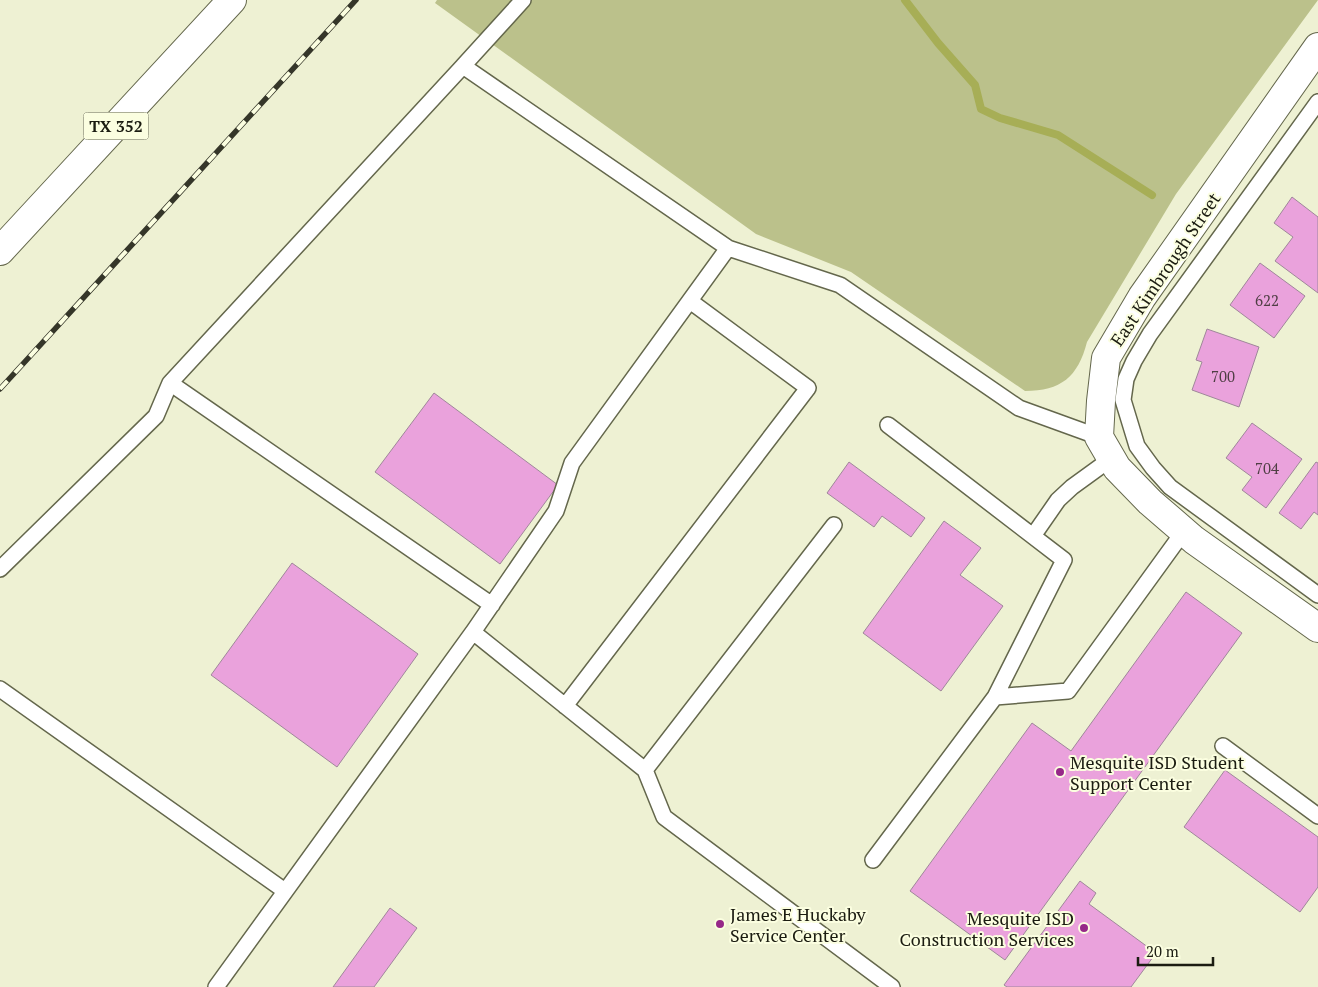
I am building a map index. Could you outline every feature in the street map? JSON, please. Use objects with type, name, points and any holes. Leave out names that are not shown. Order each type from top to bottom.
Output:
[{"type":"street","name":"TX 352","points":[[0,251],[232,0]]},
{"type":"street","name":"East Kimbrough Street","points":[[1105,447],[1101,401],[1106,358],[1142,297],[1318,46]]},
{"type":"street","points":[[1105,447],[1117,468],[1150,502],[1184,531],[1318,628]]},
{"type":"lane","points":[[0,569],[156,416],[170,383],[523,0]]},
{"type":"lane","points":[[463,66],[728,248],[840,285],[1019,408],[1105,447],[1072,487],[1058,500],[1033,536]]},
{"type":"lane","points":[[1318,102],[1150,334],[1134,360],[1126,379],[1124,400],[1137,446],[1170,487],[1318,595]]},
{"type":"lane","points":[[216,987],[492,605],[556,510],[572,463],[728,248]]},
{"type":"lane","points":[[565,706],[808,388],[690,301]]},
{"type":"lane","points":[[170,383],[492,605]]},
{"type":"lane","points":[[873,860],[995,697],[1064,560],[888,425]]},
{"type":"lane","points":[[645,770],[834,525]]},
{"type":"lane","points":[[995,697],[1068,691],[1184,531]]},
{"type":"lane","points":[[473,632],[645,770],[664,817],[892,987]]},
{"type":"lane","points":[[0,689],[285,891]]},
{"type":"lane","points":[[1223,746],[1318,816]]},
{"type":"green space","points":[[437,0],[1318,0],[1176,194],[1087,342],[1079,364],[1073,373],[1058,385],[1025,391],[851,272],[756,234],[435,3]]},
{"type":"building","points":[[1292,197],[1318,217],[1318,293],[1275,261],[1293,237],[1274,223]]},
{"type":"building","points":[[1260,263],[1305,296],[1274,338],[1230,305]]},
{"type":"building","points":[[1207,329],[1259,347],[1239,407],[1192,390],[1202,362],[1196,360]]},
{"type":"building","points":[[434,393],[558,485],[500,564],[375,472]]},
{"type":"building","points":[[1252,423],[1302,459],[1266,508],[1242,490],[1252,477],[1226,458]]},
{"type":"building","points":[[849,462],[925,518],[911,537],[882,516],[874,527],[827,493]]},
{"type":"building","points":[[1316,462],[1318,463],[1318,515],[1314,512],[1301,529],[1279,513]]},
{"type":"building","points":[[944,521],[981,548],[960,575],[1003,606],[941,691],[863,633]]},
{"type":"building","points":[[292,563],[418,654],[337,767],[211,675]]},
{"type":"building","points":[[1186,592],[1242,633],[1005,960],[910,891],[1032,723],[1071,751]]},
{"type":"building","points":[[1225,770],[1318,837],[1318,887],[1300,912],[1184,827]]},
{"type":"building","name":"Mesquite ISD Construction Services","points":[[1080,881],[1096,893],[1089,904],[1156,953],[1131,987],[1007,987],[1004,985]]},
{"type":"building","points":[[390,908],[417,928],[374,987],[333,987]]},
{"type":"waterway","points":[[905,0],[938,43],[975,85],[981,109],[1000,118],[1058,135],[1152,195]]},
{"type":"railway","points":[[0,389],[356,0]]},
{"type":"place","name":"Mesquite ISD Student Support Center","points":[[1060,772]]},
{"type":"place","name":"James E Huckaby Service Center","points":[[720,924]]},
{"type":"place","name":"Mesquite ISD Construction Services","points":[[1084,928]]}]
